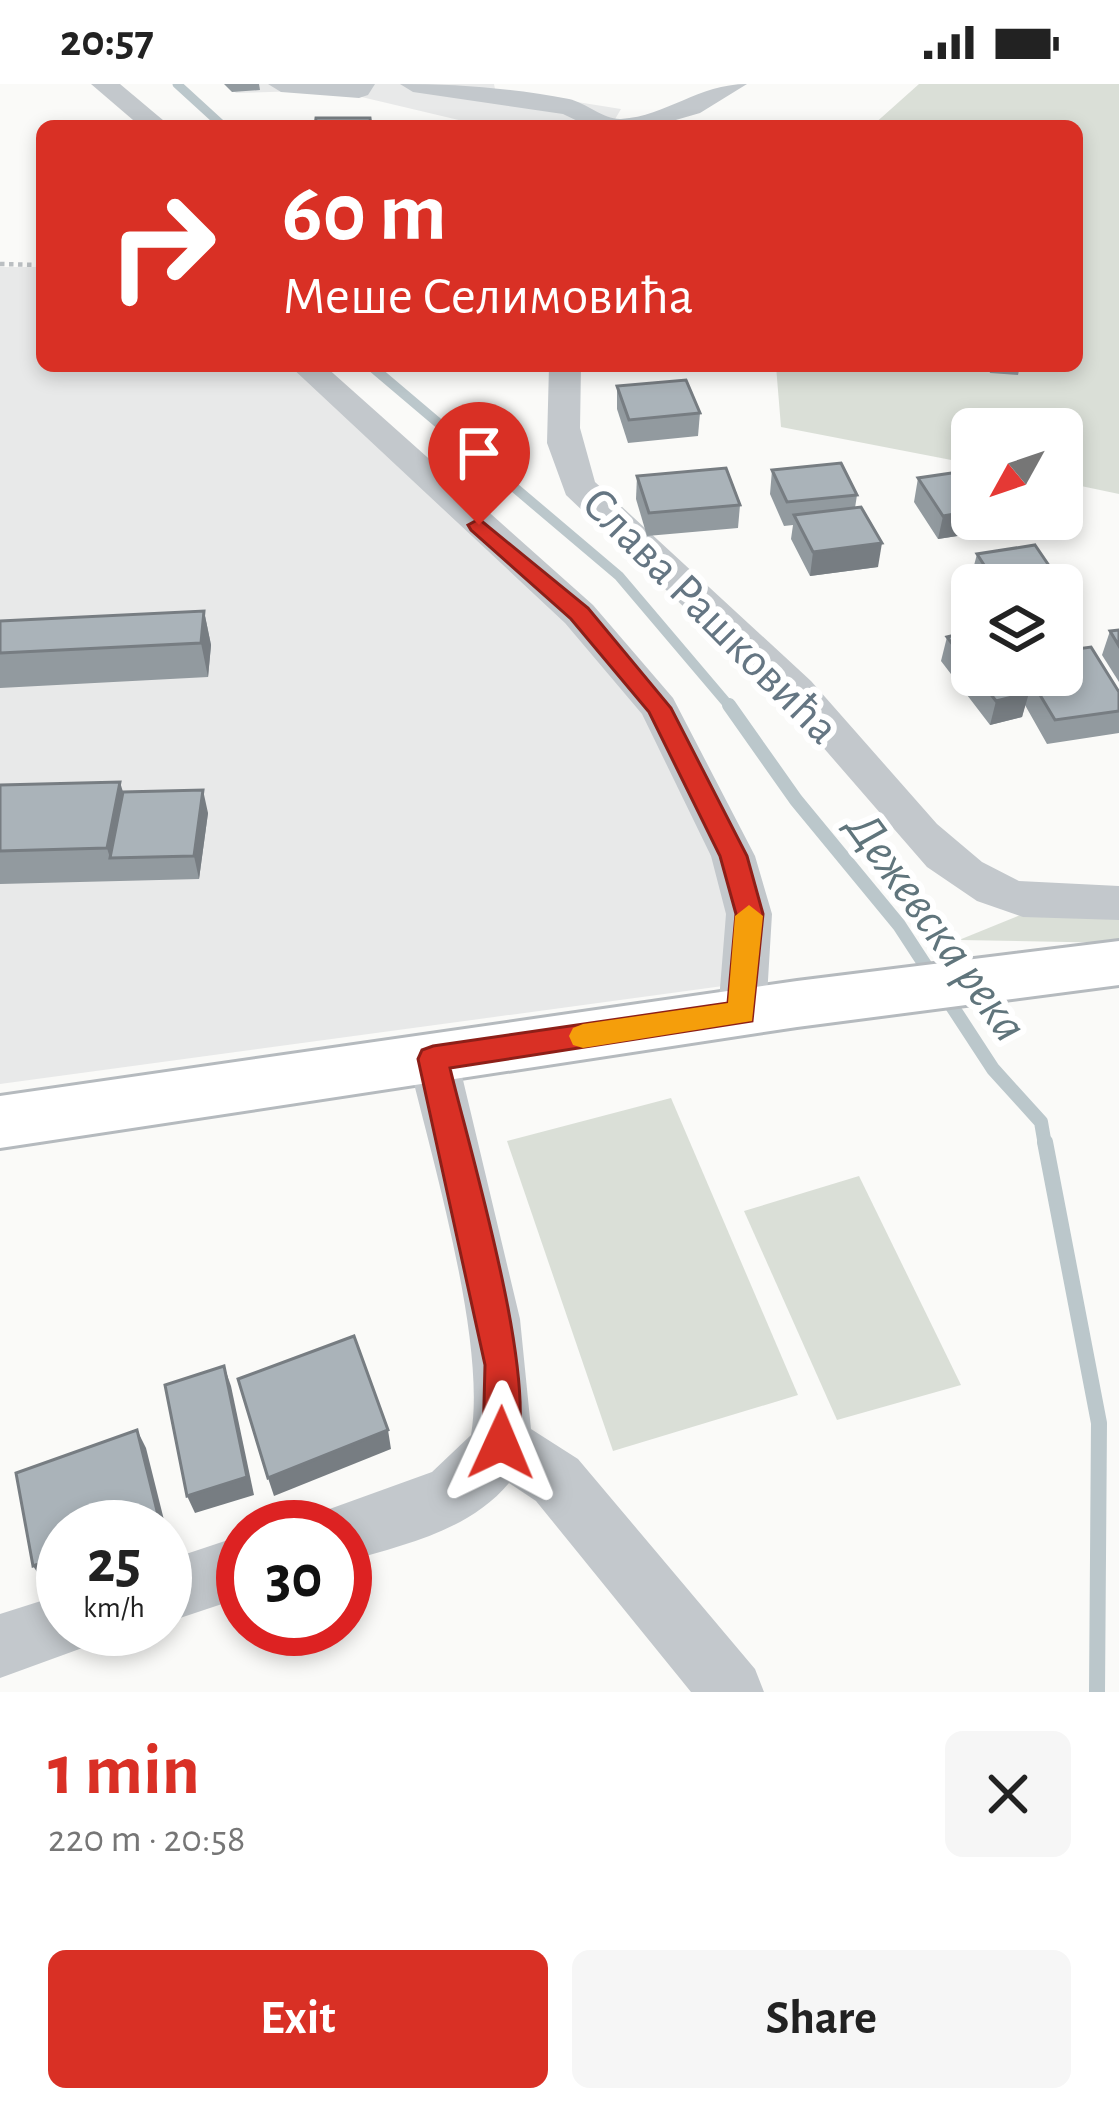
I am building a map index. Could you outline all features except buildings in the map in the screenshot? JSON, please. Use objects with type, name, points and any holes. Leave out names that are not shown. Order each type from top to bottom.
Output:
[{"type":"main road","points":[[0,1122],[770,1008],[1119,963]]},
{"type":"street","points":[[104,84],[149,120]]},
{"type":"street","points":[[281,84],[359,90],[362,84]]},
{"type":"street","points":[[413,84],[460,87],[569,107],[602,120]]},
{"type":"street","points":[[631,120],[691,107],[734,84]]},
{"type":"street","points":[[313,372],[579,614],[659,708],[733,856],[770,1008]]},
{"type":"street","name":"Слава Рашковића","points":[[565,372],[561,390],[565,443],[579,487],[829,723],[916,834],[963,871],[1016,898],[1045,905],[1119,903]]},
{"type":"street","points":[[372,1523],[455,1496],[501,1443],[502,1365],[433,1059]]},
{"type":"street","points":[[501,1443],[557,1480],[732,1692]]},
{"type":"street","points":[[0,1646],[36,1634]]},
{"type":"path","points":[[0,264],[36,265]]},
{"type":"shaded area","points":[[226,84],[494,84],[495,89],[621,109],[615,120],[459,120],[332,90],[236,93]]},
{"type":"shaded area","points":[[919,84],[1119,84],[1119,494],[1083,486],[1083,408],[951,408],[951,460],[781,427],[776,372],[1083,372],[1083,120],[879,120]]},
{"type":"shaded area","points":[[0,267],[36,267],[36,372],[313,372],[579,614],[733,856],[745,983],[0,1084]]},
{"type":"shaded area","points":[[1119,903],[1119,943],[959,940],[1045,905]]},
{"type":"shaded area","points":[[671,1098],[798,1395],[613,1451],[507,1141]]},
{"type":"shaded area","points":[[859,1176],[961,1385],[837,1420],[744,1211]]},
{"type":"waterway","name":"Дежевска река","points":[[177,84],[216,120]]},
{"type":"waterway","name":"Дежевска река","points":[[378,372],[619,576],[731,708]]},
{"type":"waterway","name":"Дежевска река","points":[[729,705],[796,800],[899,925],[993,1069],[1041,1122],[1045,1145]]},
{"type":"waterway","name":"Дежевска река","points":[[1045,1142],[1099,1423],[1097,1692]]},
{"type":"slow traffic","points":[[583,1036],[742,1013],[749,916]]},
{"type":"route","points":[[479,525],[579,614],[659,708],[733,856],[749,914],[742,1013],[433,1059],[502,1365],[501,1443]]}]
